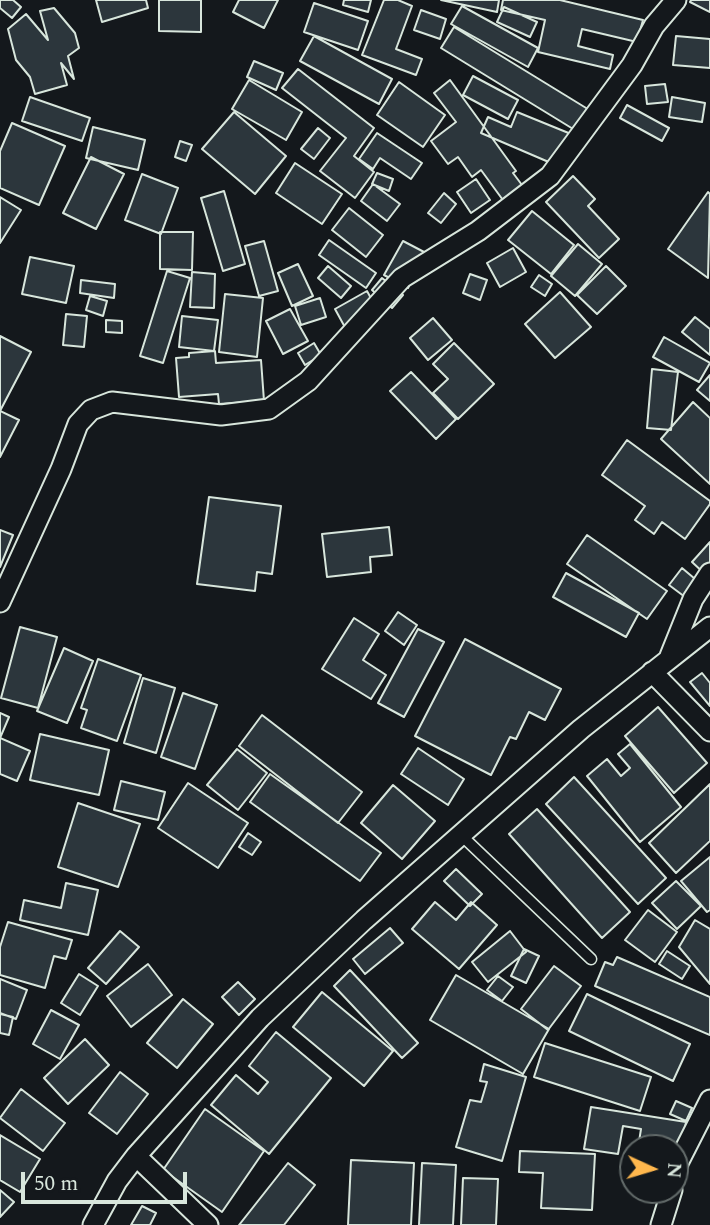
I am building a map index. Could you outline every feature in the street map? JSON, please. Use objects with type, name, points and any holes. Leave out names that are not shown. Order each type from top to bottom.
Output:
[{"type":"street","points":[[0,601],[61,468],[78,424],[91,410],[112,402],[221,415],[269,409],[307,381],[402,278],[478,231],[550,176],[632,65],[654,26],[676,0]]},
{"type":"street","points":[[669,657],[693,599],[710,573]]},
{"type":"street","points":[[93,1225],[117,1181],[136,1156],[260,1018],[364,920],[582,729],[710,627]]},
{"type":"street","points":[[652,672],[710,731]]},
{"type":"street","points":[[689,1141],[710,1100]]},
{"type":"street","points":[[136,1156],[208,1225]]},
{"type":"street","points":[[661,1225],[668,1204]]},
{"type":"lane","points":[[461,835],[591,959]]},
{"type":"building","points":[[0,0],[13,0],[21,7],[12,18],[0,8]]},
{"type":"building","points":[[96,0],[146,0],[148,8],[102,22]]},
{"type":"building","points":[[159,0],[201,0],[201,32],[159,31]]},
{"type":"building","points":[[239,0],[278,0],[264,28],[233,12]]},
{"type":"building","points":[[344,0],[371,0],[368,12],[343,5]]},
{"type":"building","points":[[384,0],[398,0],[412,6],[396,49],[422,59],[416,75],[362,55]]},
{"type":"building","points":[[441,0],[499,0],[497,12]]},
{"type":"building","points":[[503,0],[560,0],[643,20],[637,42],[582,29],[578,46],[613,55],[610,69],[538,52],[545,20],[501,10]]},
{"type":"building","points":[[710,0],[710,12],[690,2]]},
{"type":"building","points":[[314,3],[368,21],[358,50],[304,32]]},
{"type":"building","points":[[462,6],[538,48],[528,67],[451,24]]},
{"type":"building","points":[[504,7],[537,22],[530,37],[497,22]]},
{"type":"building","points":[[54,8],[75,33],[79,48],[68,56],[74,79],[61,63],[67,85],[35,94],[30,77],[16,60],[8,29],[26,14],[48,40],[40,11]]},
{"type":"building","points":[[421,10],[446,19],[440,39],[414,30]]},
{"type":"building","points":[[454,27],[591,111],[578,132],[441,48]]},
{"type":"building","points":[[314,36],[392,79],[379,104],[300,61]]},
{"type":"building","points":[[676,36],[710,39],[710,68],[673,65]]},
{"type":"building","points":[[254,61],[283,73],[276,90],[247,77]]},
{"type":"building","points":[[298,69],[374,128],[354,156],[374,172],[355,198],[320,171],[346,138],[282,88]]},
{"type":"building","points":[[473,76],[518,100],[508,119],[463,95]]},
{"type":"building","points":[[249,80],[302,112],[286,140],[232,109]]},
{"type":"building","points":[[450,80],[516,171],[513,173],[528,193],[508,207],[481,170],[472,177],[458,157],[448,164],[431,141],[456,122],[434,93]]},
{"type":"building","points":[[399,82],[445,115],[423,147],[377,115]]},
{"type":"building","points":[[665,84],[668,102],[647,104],[645,86]]},
{"type":"building","points":[[30,97],[90,118],[82,141],[22,121]]},
{"type":"building","points":[[672,97],[705,103],[702,122],[669,117]]},
{"type":"building","points":[[627,105],[669,128],[662,141],[620,118]]},
{"type":"building","points":[[234,112],[286,156],[255,194],[202,149]]},
{"type":"building","points":[[517,112],[571,134],[558,166],[481,133],[488,117],[511,127]]},
{"type":"building","points":[[12,123],[65,146],[39,205],[0,188],[0,151]]},
{"type":"building","points":[[93,127],[145,140],[138,170],[86,158]]},
{"type":"building","points":[[318,128],[330,138],[314,159],[301,149]]},
{"type":"building","points":[[377,133],[422,163],[411,179],[380,158],[373,169],[359,159]]},
{"type":"building","points":[[180,141],[192,145],[186,161],[175,157]]},
{"type":"building","points":[[91,157],[124,174],[96,229],[63,213]]},
{"type":"building","points":[[295,163],[342,194],[322,224],[276,193]]},
{"type":"building","points":[[377,173],[393,179],[389,191],[372,184]]},
{"type":"building","points":[[142,174],[178,188],[161,234],[125,220]]},
{"type":"building","points":[[573,176],[595,199],[588,206],[619,239],[599,258],[546,202]]},
{"type":"building","points":[[476,179],[490,200],[471,213],[457,192]]},
{"type":"building","points":[[373,184],[400,204],[387,221],[361,201]]},
{"type":"building","points":[[224,191],[245,264],[223,271],[201,198]]},
{"type":"building","points":[[708,192],[710,194],[708,278],[668,249]]},
{"type":"building","points":[[444,193],[456,204],[441,223],[428,213]]},
{"type":"building","points":[[0,197],[21,210],[0,243]]},
{"type":"building","points":[[349,208],[383,235],[366,257],[332,230]]},
{"type":"building","points":[[532,211],[574,245],[551,274],[508,240]]},
{"type":"building","points":[[160,232],[193,232],[192,270],[160,269]]},
{"type":"building","points":[[329,240],[376,273],[366,288],[319,255]]},
{"type":"building","points":[[264,241],[278,291],[259,296],[245,246]]},
{"type":"building","points":[[403,241],[426,253],[408,288],[384,275]]},
{"type":"building","points":[[578,244],[602,264],[575,296],[551,276]]},
{"type":"building","points":[[513,248],[526,272],[500,287],[487,263]]},
{"type":"building","points":[[30,257],[74,266],[66,303],[22,294]]},
{"type":"building","points":[[298,264],[313,296],[292,306],[278,273]]},
{"type":"building","points":[[328,266],[351,286],[341,298],[318,278]]},
{"type":"building","points":[[606,266],[626,286],[597,314],[577,295]]},
{"type":"building","points":[[167,271],[190,278],[163,363],[140,356]]},
{"type":"building","points":[[192,272],[215,274],[214,308],[190,307]]},
{"type":"building","points":[[470,274],[487,280],[480,300],[463,293]]},
{"type":"building","points":[[539,275],[552,284],[545,296],[531,287]]},
{"type":"building","points":[[382,278],[403,295],[392,308],[372,290]]},
{"type":"building","points":[[81,280],[115,284],[114,298],[80,293]]},
{"type":"building","points":[[367,291],[379,313],[347,331],[335,309]]},
{"type":"building","points":[[560,292],[591,327],[555,358],[525,324]]},
{"type":"building","points":[[225,294],[263,298],[257,357],[219,352]]},
{"type":"building","points":[[90,296],[107,301],[103,316],[86,310]]},
{"type":"building","points":[[320,298],[326,317],[301,325],[295,306]]},
{"type":"building","points":[[290,309],[308,341],[283,354],[266,321]]},
{"type":"building","points":[[66,314],[87,316],[84,347],[63,345]]},
{"type":"building","points":[[182,316],[218,320],[214,351],[179,347]]},
{"type":"building","points":[[695,317],[710,329],[710,355],[682,332]]},
{"type":"building","points":[[433,318],[452,340],[428,360],[410,338]]},
{"type":"building","points":[[106,320],[122,321],[122,333],[106,332]]},
{"type":"building","points":[[0,336],[31,352],[0,411]]},
{"type":"building","points":[[664,337],[710,363],[699,382],[653,357]]},
{"type":"building","points":[[314,343],[321,355],[305,365],[298,353]]},
{"type":"building","points":[[454,343],[494,384],[458,419],[433,393],[448,379],[433,364]]},
{"type":"building","points":[[215,351],[216,363],[261,360],[264,401],[219,404],[218,394],[179,397],[176,358],[189,357],[189,353]]},
{"type":"building","points":[[652,369],[678,372],[671,430],[647,428]]},
{"type":"building","points":[[411,372],[456,419],[436,439],[390,391]]},
{"type":"building","points":[[710,375],[710,401],[697,390]]},
{"type":"building","points":[[693,402],[710,418],[710,484],[661,439]]},
{"type":"building","points":[[0,411],[19,420],[0,457]]},
{"type":"building","points":[[627,440],[710,501],[685,539],[662,522],[654,534],[635,520],[645,506],[602,475]]},
{"type":"building","points":[[209,497],[281,506],[272,574],[257,572],[255,591],[197,584]]},
{"type":"building","points":[[389,527],[392,555],[370,557],[371,572],[327,577],[322,534]]},
{"type":"building","points":[[0,530],[13,535],[0,567]]},
{"type":"building","points":[[587,535],[667,591],[647,619],[567,564]]},
{"type":"building","points":[[710,542],[710,571],[706,575],[692,562]]},
{"type":"building","points":[[682,568],[701,584],[689,600],[669,585]]},
{"type":"building","points":[[566,573],[639,613],[626,637],[553,597]]},
{"type":"building","points":[[398,612],[417,625],[404,645],[385,631]]},
{"type":"building","points":[[354,618],[379,634],[363,660],[386,675],[371,699],[322,669]]},
{"type":"building","points":[[20,627],[57,637],[38,708],[1,698]]},
{"type":"building","points":[[418,629],[444,642],[404,717],[378,703]]},
{"type":"building","points":[[465,639],[561,689],[545,720],[529,712],[516,739],[510,737],[491,775],[415,736]]},
{"type":"building","points":[[64,648],[93,661],[67,723],[37,711]]},
{"type":"building","points":[[98,659],[141,675],[117,741],[81,728],[87,710],[81,708]]},
{"type":"building","points":[[702,673],[710,683],[710,706],[690,682]]},
{"type":"building","points":[[143,678],[175,688],[156,753],[124,743]]},
{"type":"building","points":[[183,693],[217,705],[195,769],[161,757]]},
{"type":"building","points":[[658,707],[707,763],[674,793],[625,736]]},
{"type":"building","points":[[0,713],[9,717],[0,738]]},
{"type":"building","points":[[262,715],[362,792],[338,823],[239,746]]},
{"type":"building","points":[[40,734],[109,750],[99,795],[30,780]]},
{"type":"building","points":[[0,738],[30,751],[17,781],[0,774]]},
{"type":"building","points":[[630,744],[681,807],[640,842],[587,776],[607,759],[621,776],[630,768],[618,754]]},
{"type":"building","points":[[418,748],[464,779],[448,805],[401,774]]},
{"type":"building","points":[[237,749],[267,773],[238,810],[207,785]]},
{"type":"building","points":[[270,774],[381,853],[360,881],[250,802]]},
{"type":"building","points":[[574,777],[666,878],[638,904],[546,804]]},
{"type":"building","points":[[121,781],[165,792],[158,820],[114,810]]},
{"type":"building","points":[[188,783],[248,823],[218,868],[158,828]]},
{"type":"building","points":[[710,784],[710,841],[676,873],[649,843]]},
{"type":"building","points":[[393,785],[435,821],[402,859],[361,823]]},
{"type":"building","points":[[78,803],[140,824],[118,887],[58,867]]},
{"type":"building","points":[[537,809],[630,912],[602,938],[509,834]]},
{"type":"building","points":[[248,833],[261,842],[252,855],[239,847]]},
{"type":"building","points":[[710,857],[710,910],[707,912],[681,881]]},
{"type":"building","points":[[456,869],[482,894],[470,906],[444,881]]},
{"type":"building","points":[[676,881],[701,906],[677,929],[652,903]]},
{"type":"building","points":[[66,883],[98,890],[88,935],[20,920],[24,900],[61,908]]},
{"type":"building","points":[[435,902],[456,920],[471,902],[497,925],[459,969],[412,929]]},
{"type":"building","points":[[648,910],[677,932],[655,962],[625,940]]},
{"type":"building","points":[[695,920],[710,929],[710,984],[679,947]]},
{"type":"building","points":[[8,922],[72,940],[66,959],[54,956],[45,988],[0,975],[0,947]]},
{"type":"building","points":[[390,928],[403,943],[365,974],[353,959]]},
{"type":"building","points":[[120,931],[139,947],[106,984],[88,968]]},
{"type":"building","points":[[510,931],[526,952],[488,982],[472,962]]},
{"type":"building","points":[[524,949],[539,956],[526,983],[511,976]]},
{"type":"building","points":[[667,951],[690,966],[682,979],[659,964]]},
{"type":"building","points":[[617,957],[710,997],[710,1035],[595,986],[605,962],[613,965]]},
{"type":"building","points":[[148,964],[172,995],[131,1027],[107,996]]},
{"type":"building","points":[[554,966],[581,986],[548,1030],[521,1009]]},
{"type":"building","points":[[350,970],[418,1043],[402,1058],[334,986]]},
{"type":"building","points":[[79,974],[98,986],[80,1015],[61,1003]]},
{"type":"building","points":[[456,975],[549,1029],[523,1074],[430,1020]]},
{"type":"building","points":[[498,976],[513,987],[502,1001],[487,990]]},
{"type":"building","points":[[0,979],[27,990],[16,1019],[0,1013]]},
{"type":"building","points":[[238,982],[255,999],[239,1015],[222,997]]},
{"type":"building","points":[[322,992],[393,1051],[364,1086],[293,1027]]},
{"type":"building","points":[[587,994],[690,1044],[673,1081],[569,1031]]},
{"type":"building","points":[[183,999],[213,1024],[177,1068],[147,1043]]},
{"type":"building","points":[[51,1010],[79,1025],[60,1059],[33,1044]]},
{"type":"building","points":[[0,1014],[13,1017],[9,1035],[0,1033]]},
{"type":"building","points":[[276,1032],[331,1078],[269,1154],[211,1105],[236,1075],[258,1094],[268,1082],[249,1066]]},
{"type":"building","points":[[85,1039],[109,1065],[68,1104],[44,1078]]},
{"type":"building","points":[[545,1043],[651,1077],[640,1111],[534,1077]]},
{"type":"building","points":[[484,1064],[526,1077],[502,1161],[456,1147],[470,1100],[481,1102],[487,1082],[480,1081]]},
{"type":"building","points":[[120,1072],[148,1094],[117,1134],[89,1113]]},
{"type":"building","points":[[21,1089],[65,1123],[43,1151],[0,1118]]},
{"type":"building","points":[[676,1101],[692,1108],[686,1121],[670,1114]]},
{"type":"building","points":[[591,1107],[686,1122],[684,1134],[640,1134],[641,1129],[623,1126],[622,1134],[619,1134],[618,1154],[584,1149]]},
{"type":"building","points":[[205,1109],[264,1151],[222,1212],[163,1170]]},
{"type":"building","points":[[0,1135],[40,1159],[20,1192],[0,1180]]},
{"type":"building","points":[[520,1151],[595,1154],[592,1210],[541,1208],[543,1173],[519,1172]]},
{"type":"building","points":[[351,1160],[414,1163],[411,1225],[348,1225]]},
{"type":"building","points":[[288,1163],[315,1185],[284,1225],[239,1225]]},
{"type":"building","points":[[422,1163],[456,1165],[453,1225],[419,1225]]},
{"type":"building","points":[[463,1178],[498,1179],[496,1225],[461,1225]]},
{"type":"building","points":[[0,1190],[14,1202],[0,1217]]},
{"type":"building","points":[[142,1206],[156,1213],[150,1225],[131,1225]]}]
